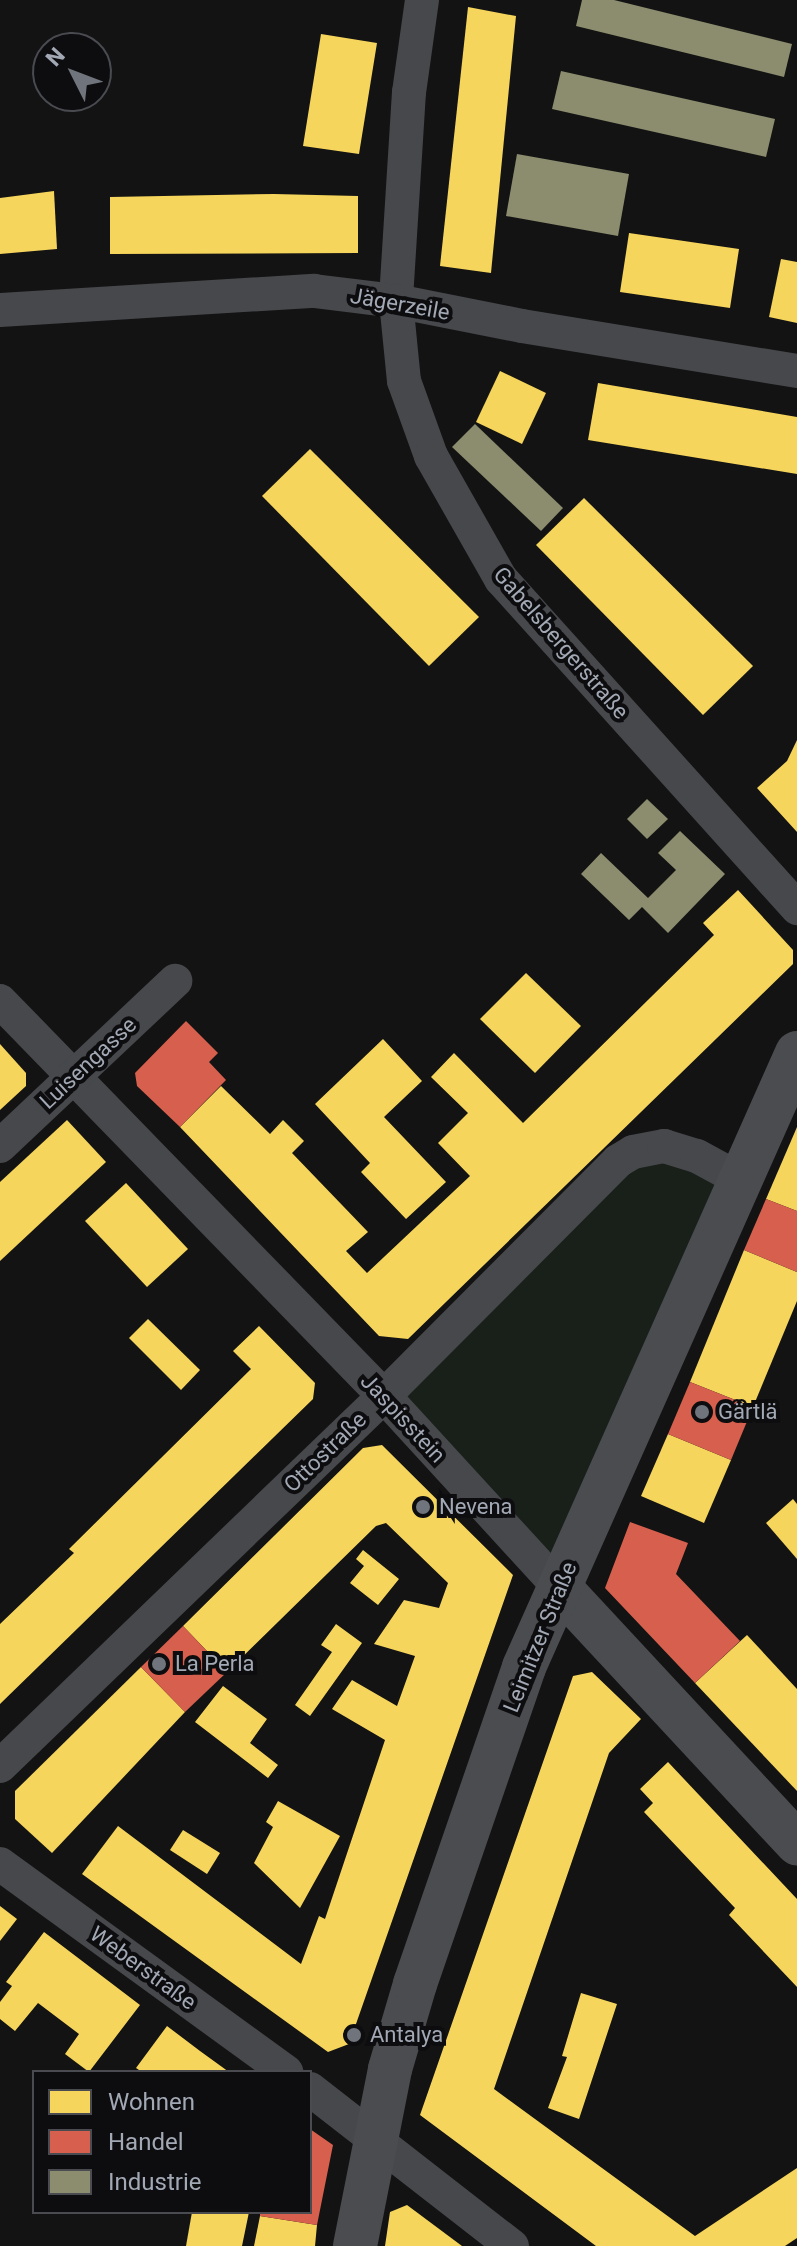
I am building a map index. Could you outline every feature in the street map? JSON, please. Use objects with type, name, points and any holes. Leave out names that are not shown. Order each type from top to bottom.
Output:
[{"type":"main road","name":"Leimitzer Straße","points":[[355,2246],[390,2069],[415,1984],[524,1667],[797,1053]]},
{"type":"main road","name":"Jaspisstein","points":[[559,1587],[797,1843]]},
{"type":"street","name":"Gabelsbergerstraße","points":[[422,0],[409,92],[396,301],[404,381],[431,456],[501,579],[797,908]]},
{"type":"street","name":"Jägerzeile","points":[[0,310],[314,291],[396,301],[522,326],[797,371]]},
{"type":"street","name":"Luisengasse","points":[[0,1146],[175,981]]},
{"type":"street","name":"Jaspisstein","points":[[0,1001],[384,1396],[559,1587]]},
{"type":"street","name":"Ottostraße","points":[[0,1766],[384,1396],[618,1161],[633,1152],[664,1146],[697,1156],[741,1180]]},
{"type":"street","name":"Weberstraße","points":[[0,1864],[283,2070]]},
{"type":"street","points":[[312,2090],[512,2246]]},
{"type":"shaded area","points":[[654,1158],[735,1180],[563,1583],[389,1396],[605,1176]]},
{"type":"building: Wohnen","points":[[468,7],[516,16],[491,273],[440,266]]},
{"type":"building: Wohnen","points":[[321,34],[377,43],[359,154],[303,146]]},
{"type":"building: Wohnen","points":[[54,191],[57,249],[0,254],[0,198]]},
{"type":"building: Wohnen","points":[[358,196],[358,253],[110,254],[110,197]]},
{"type":"building: Wohnen","points":[[629,233],[739,249],[730,308],[620,292]]},
{"type":"building: Wohnen","points":[[781,259],[797,262],[797,323],[769,317]]},
{"type":"building: Wohnen","points":[[500,371],[546,393],[522,444],[476,422]]},
{"type":"building: Wohnen","points":[[598,383],[797,417],[797,474],[588,440]]},
{"type":"building: Wohnen","points":[[310,449],[479,617],[429,666],[262,496]]},
{"type":"building: Wohnen","points":[[584,498],[753,666],[703,715],[536,545]]},
{"type":"building: Wohnen","points":[[797,740],[797,832],[757,788],[787,761]]},
{"type":"building: Wohnen","points":[[738,890],[793,950],[793,964],[408,1339],[379,1336],[180,1127],[221,1086],[270,1134],[283,1120],[304,1141],[292,1153],[368,1232],[346,1251],[367,1273],[470,1176],[438,1143],[468,1113],[431,1077],[454,1053],[523,1123],[714,935],[703,923]]},
{"type":"building: Wohnen","points":[[526,973],[581,1026],[535,1073],[480,1019]]},
{"type":"building: Wohnen","points":[[383,1039],[422,1081],[384,1117],[446,1182],[406,1219],[361,1172],[370,1163],[315,1104]]},
{"type":"building: Wohnen","points":[[0,1044],[26,1073],[26,1086],[0,1110]]},
{"type":"building: Wohnen","points":[[67,1120],[106,1162],[0,1261],[0,1182]]},
{"type":"building: Wohnen","points":[[797,1127],[797,1211],[766,1199]]},
{"type":"building: Wohnen","points":[[126,1183],[188,1249],[147,1287],[85,1221]]},
{"type":"building: Wohnen","points":[[744,1250],[797,1272],[797,1301],[753,1407],[690,1382]]},
{"type":"building: Wohnen","points":[[148,1319],[200,1370],[181,1390],[129,1338]]},
{"type":"building: Wohnen","points":[[259,1326],[315,1383],[313,1399],[0,1704],[0,1624],[74,1553],[69,1549],[251,1369],[233,1351]]},
{"type":"building: Wohnen","points":[[668,1434],[731,1460],[704,1523],[641,1496]]},
{"type":"building: Wohnen","points":[[382,1445],[513,1575],[349,2044],[328,2052],[82,1874],[118,1826],[301,1964],[319,1916],[325,1919],[385,1740],[332,1709],[352,1680],[397,1706],[415,1656],[374,1644],[404,1600],[439,1608],[448,1583],[386,1523],[376,1526],[227,1672],[183,1626],[363,1448]]},
{"type":"building: Wohnen","points":[[793,1499],[797,1504],[797,1559],[766,1523]]},
{"type":"building: Wohnen","points":[[363,1550],[399,1579],[378,1605],[350,1583],[364,1566],[356,1559]]},
{"type":"building: Wohnen","points":[[336,1624],[362,1643],[310,1716],[295,1705],[332,1652],[321,1645]]},
{"type":"building: Wohnen","points":[[747,1635],[797,1689],[797,1791],[695,1683]]},
{"type":"building: Wohnen","points":[[141,1667],[185,1712],[52,1853],[15,1819],[15,1791]]},
{"type":"building: Wohnen","points":[[592,1672],[641,1719],[609,1753],[494,2089],[695,2236],[797,2168],[797,2238],[785,2246],[596,2246],[420,2115],[573,1676]]},
{"type":"building: Wohnen","points":[[223,1686],[267,1719],[250,1743],[278,1765],[268,1778],[195,1722]]},
{"type":"building: Wohnen","points":[[668,1762],[797,1899],[797,1987],[729,1915],[735,1908],[644,1812],[653,1803],[640,1789]]},
{"type":"building: Wohnen","points":[[278,1801],[340,1836],[300,1908],[254,1863],[273,1827],[266,1822]]},
{"type":"building: Wohnen","points":[[183,1830],[220,1853],[207,1874],[170,1850]]},
{"type":"building: Wohnen","points":[[0,1906],[17,1919],[0,1941]]},
{"type":"building: Wohnen","points":[[44,1932],[140,2005],[91,2070],[86,2070],[65,2054],[79,2034],[38,2003],[15,2031],[0,2019],[0,2002],[12,1986],[6,1982]]},
{"type":"building: Wohnen","points":[[581,1993],[617,2004],[579,2119],[548,2108],[567,2057],[562,2056]]},
{"type":"building: Wohnen","points":[[167,2026],[226,2070],[139,2070],[136,2068]]},
{"type":"building: Wohnen","points":[[407,2205],[462,2246],[385,2246],[390,2212]]},
{"type":"building: Wohnen","points":[[192,2214],[249,2214],[242,2246],[186,2246]]},
{"type":"building: Wohnen","points":[[260,2216],[317,2225],[315,2246],[254,2246]]},
{"type":"building: Handel","points":[[186,1021],[218,1053],[209,1062],[226,1080],[180,1127],[137,1086],[135,1073]]},
{"type":"building: Handel","points":[[766,1199],[797,1211],[797,1272],[744,1250]]},
{"type":"building: Handel","points":[[690,1382],[753,1407],[731,1460],[668,1434]]},
{"type":"building: Handel","points":[[630,1522],[688,1543],[676,1574],[740,1641],[695,1683],[605,1588]]},
{"type":"building: Handel","points":[[183,1626],[227,1672],[185,1712],[141,1667]]},
{"type":"building: Handel","points":[[312,2130],[333,2145],[317,2225],[260,2216],[312,2214]]},
{"type":"building: Industrie","points":[[582,0],[614,0],[792,44],[784,77],[576,26]]},
{"type":"building: Industrie","points":[[561,71],[775,119],[766,157],[552,109]]},
{"type":"building: Industrie","points":[[517,154],[629,174],[618,236],[506,216]]},
{"type":"building: Industrie","points":[[475,424],[563,508],[541,531],[452,447]]},
{"type":"building: Industrie","points":[[647,799],[668,819],[647,839],[627,819]]},
{"type":"building: Industrie","points":[[680,831],[725,874],[668,933],[642,907],[629,920],[581,874],[601,853],[648,898],[676,870],[658,853]]},
{"type":"place","name":"Gärtlä","points":[[702,1412]]},
{"type":"place","name":"Nevena","points":[[423,1507]]},
{"type":"place","name":"La Perla","points":[[159,1664]]},
{"type":"place","name":"Antalya","points":[[354,2035]]}]
